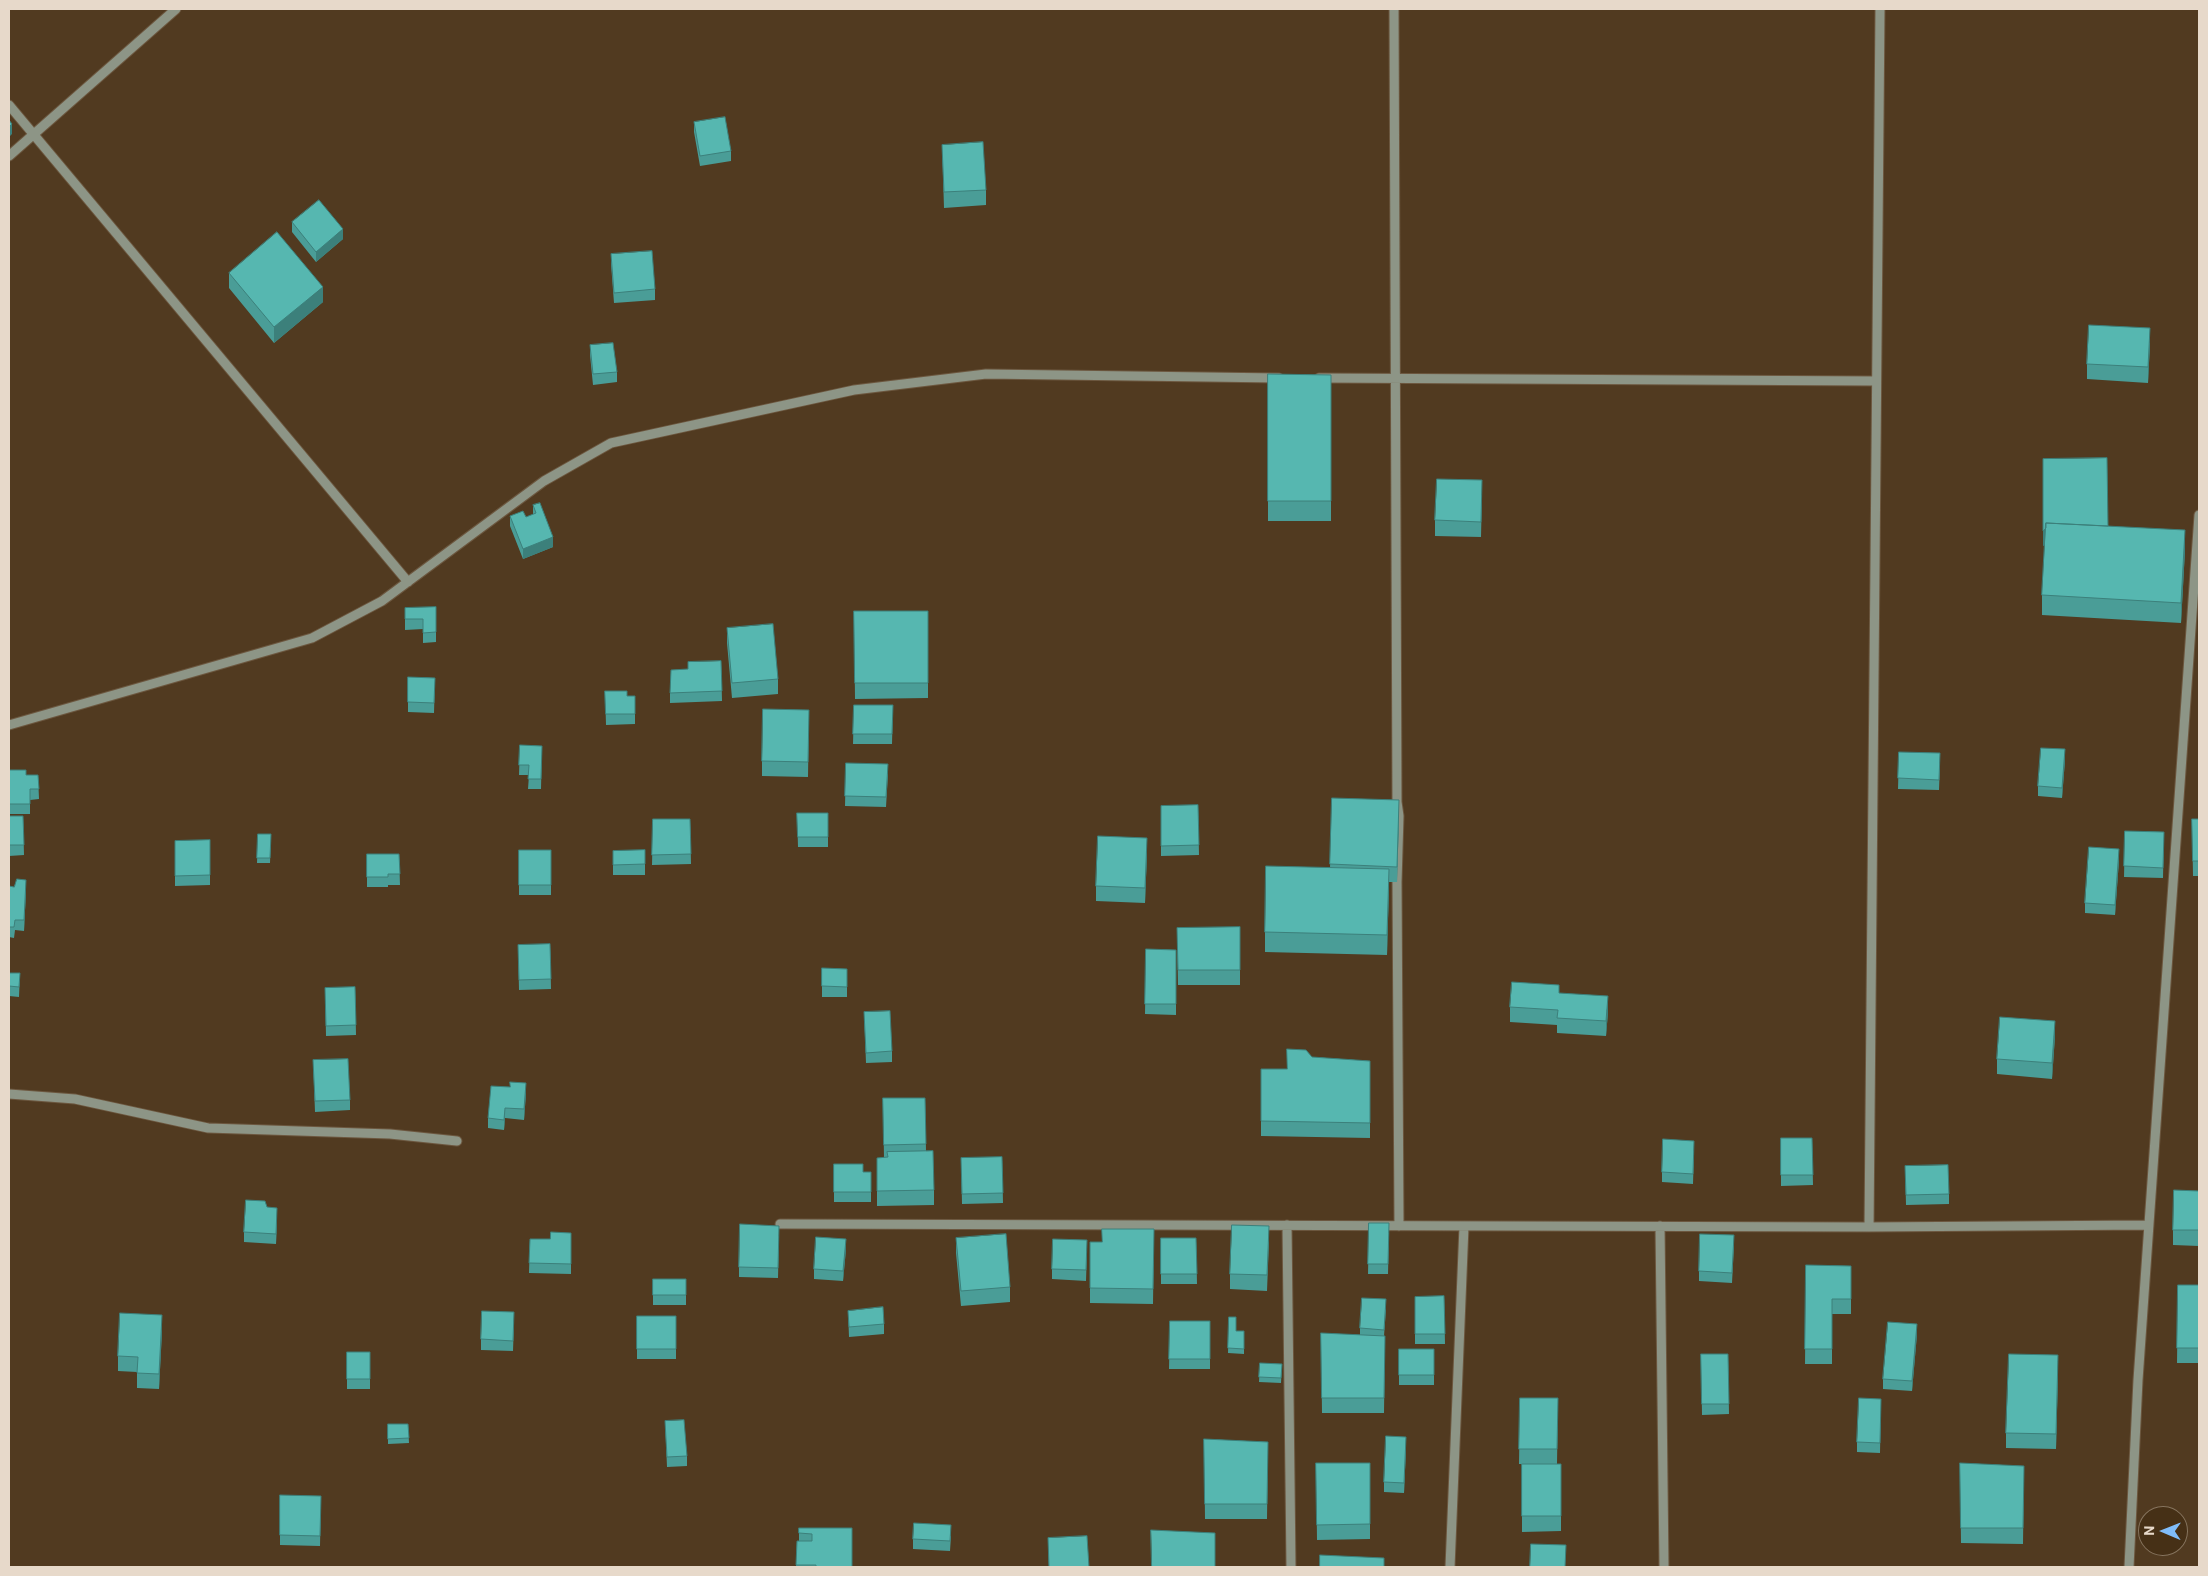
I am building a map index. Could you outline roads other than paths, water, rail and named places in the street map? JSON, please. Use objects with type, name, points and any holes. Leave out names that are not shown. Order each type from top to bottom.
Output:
[{"type":"street","points":[[9,156],[176,9]]},
{"type":"street","points":[[1394,9],[1397,802],[1399,816],[1397,882],[1398,1226]]},
{"type":"street","points":[[1869,1227],[1880,9]]},
{"type":"street","points":[[9,105],[408,582]]},
{"type":"street","points":[[9,726],[312,638],[382,602],[544,481],[611,443],[854,390],[986,374],[1285,378]]},
{"type":"street","points":[[1305,378],[1876,380]]},
{"type":"street","points":[[2129,1567],[2138,1380],[2199,515]]},
{"type":"street","points":[[9,1094],[75,1099],[208,1128],[390,1134],[457,1141]]},
{"type":"street","points":[[780,1224],[1869,1227],[2149,1225]]},
{"type":"street","points":[[1287,1225],[1290,1567]]},
{"type":"street","points":[[1450,1567],[1464,1226]]},
{"type":"street","points":[[1660,1226],[1664,1567]]}]
